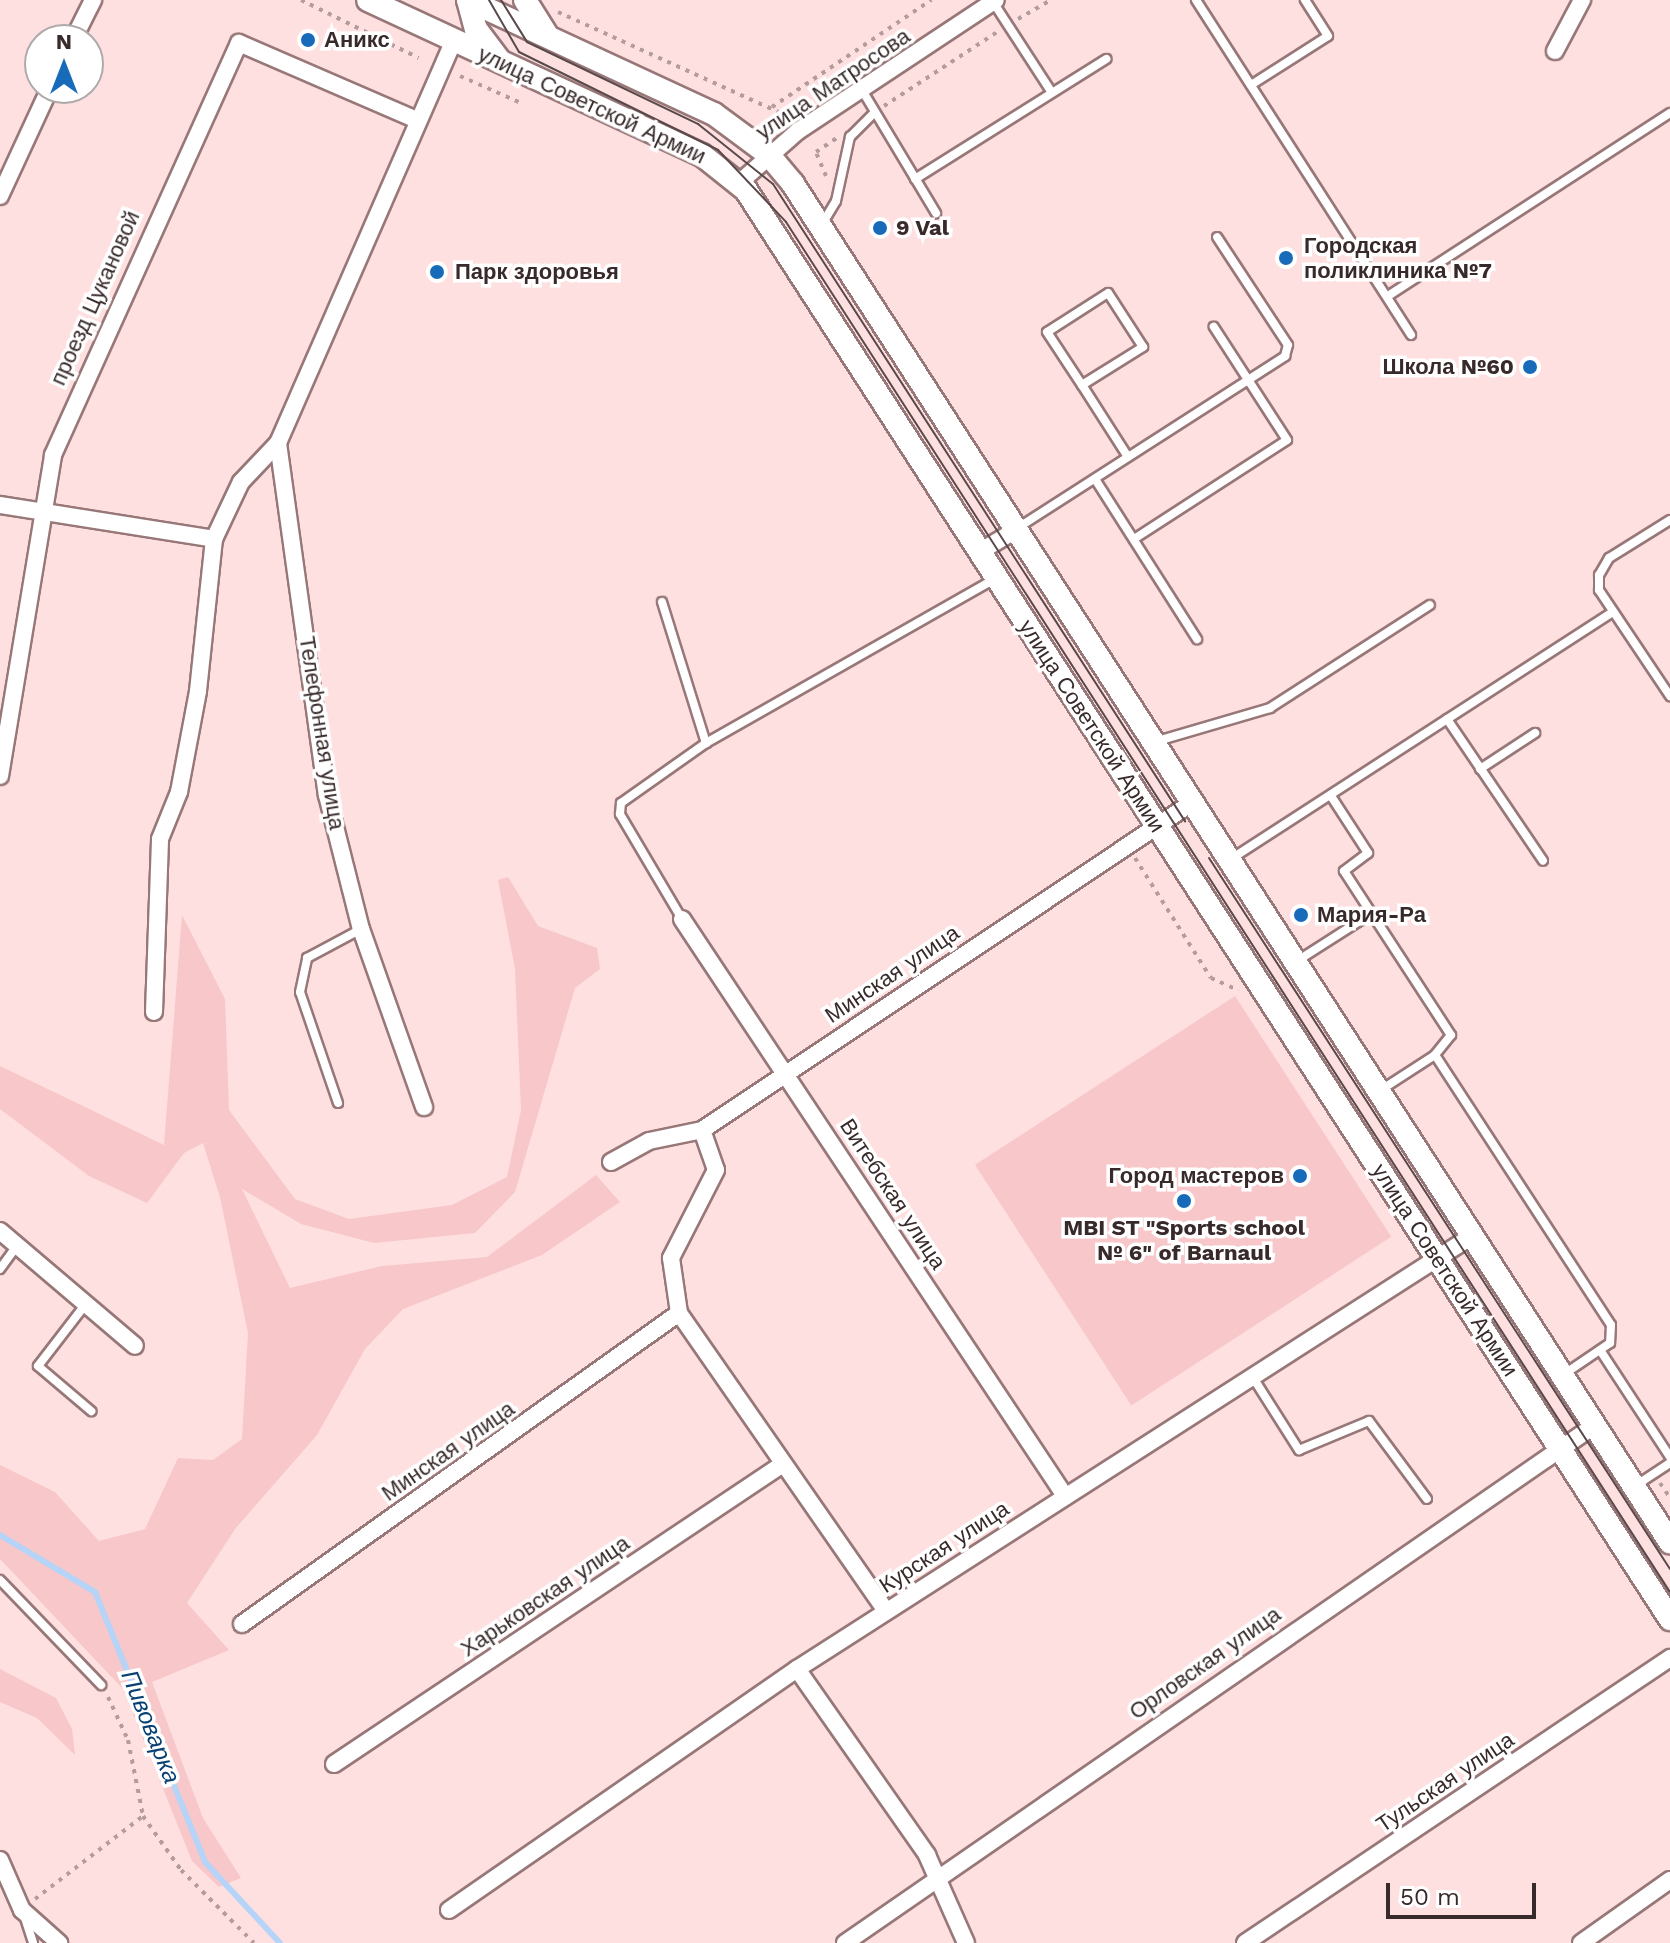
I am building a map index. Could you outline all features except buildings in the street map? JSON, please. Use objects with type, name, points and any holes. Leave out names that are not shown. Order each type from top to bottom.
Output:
[{"type":"main road","name":"улица Советской Армии","points":[[368,0],[702,155],[739,183],[981,551],[1155,826],[1670,1619]]},
{"type":"main road","name":"улица Советской Армии","points":[[468,0],[498,6],[550,38],[714,114],[768,154],[821,227],[1227,862],[1670,1542]]},
{"type":"main road","points":[[454,40],[468,0]]},
{"type":"main road","points":[[468,0],[476,29],[501,61]]},
{"type":"main road","points":[[525,0],[550,38]]},
{"type":"main road","points":[[454,40],[476,29],[498,6]]},
{"type":"street","points":[[81,24],[93,0]]},
{"type":"street","points":[[1555,51],[1582,0]]},
{"type":"street","name":"улица Матросова","points":[[739,183],[768,154],[995,1]]},
{"type":"street","points":[[154,1012],[160,839],[179,792],[195,705],[214,539],[241,482],[278,443],[454,40]]},
{"type":"street","name":"проезд Цукановой","points":[[0,776],[17,641],[53,455],[74,399],[239,43],[417,120]]},
{"type":"street","points":[[0,196],[43,104]]},
{"type":"street","name":"Телефонная улица","points":[[278,443],[327,795],[361,929],[424,1107]]},
{"type":"street","points":[[0,505],[214,539]]},
{"type":"street","points":[[981,551],[1016,530]]},
{"type":"street","name":"Минская улица","points":[[611,1162],[649,1141],[702,1130],[785,1071],[1190,804]]},
{"type":"street","name":"Витебская улица","points":[[682,919],[1065,1496]]},
{"type":"street","points":[[702,1130],[716,1170],[671,1258],[679,1313],[780,1466],[886,1611]]},
{"type":"street","points":[[0,1231],[135,1346]]},
{"type":"street","name":"Курская улица","points":[[449,1910],[797,1669],[1472,1236]]},
{"type":"street","name":"Минская улица","points":[[242,1624],[679,1313]]},
{"type":"street","name":"Орловская улица","points":[[845,1943],[1595,1425]]},
{"type":"street","name":"Харьковская улица","points":[[334,1764],[780,1466]]},
{"type":"street","name":"Тульская улица","points":[[1245,1943],[1670,1658]]},
{"type":"street","points":[[797,1669],[937,1880],[966,1943]]},
{"type":"street","points":[[0,1860],[22,1910],[59,1943]]},
{"type":"street","points":[[1581,1943],[1670,1880]]},
{"type":"lane","points":[[1196,0],[1411,335]]},
{"type":"lane","points":[[1251,85],[1328,36],[1305,0]]},
{"type":"lane","points":[[995,1],[1052,93]]},
{"type":"lane","points":[[915,179],[1106,59]]},
{"type":"lane","points":[[862,90],[936,213]]},
{"type":"lane","points":[[821,227],[836,201],[850,137],[875,112]]},
{"type":"lane","points":[[1388,296],[1670,113]]},
{"type":"lane","points":[[1016,530],[1285,356],[1288,345],[1217,237]]},
{"type":"lane","points":[[1082,385],[1143,347],[1108,293],[1047,332],[1128,457]]},
{"type":"lane","points":[[1134,539],[1287,440],[1214,327]]},
{"type":"lane","points":[[1095,479],[1197,639]]},
{"type":"lane","points":[[1670,520],[1609,558],[1599,590],[1670,696]]},
{"type":"lane","points":[[682,919],[620,814],[621,803],[706,743],[998,578]]},
{"type":"lane","points":[[662,602],[706,743]]},
{"type":"lane","points":[[1151,743],[1270,708],[1430,605]]},
{"type":"lane","points":[[1227,862],[1613,612]]},
{"type":"lane","points":[[1447,719],[1543,861]]},
{"type":"lane","points":[[1480,769],[1535,733]]},
{"type":"lane","points":[[1331,796],[1368,853],[1344,871],[1451,1035],[1435,1055],[1377,1093]]},
{"type":"lane","points":[[1293,964],[1372,913]]},
{"type":"lane","points":[[338,1103],[300,992],[307,958],[361,929]]},
{"type":"lane","points":[[1435,1055],[1611,1325],[1612,1337],[1600,1350],[1562,1375]]},
{"type":"lane","points":[[0,1269],[17,1246]]},
{"type":"lane","points":[[85,1305],[38,1366],[91,1411]]},
{"type":"lane","points":[[1600,1350],[1670,1457]]},
{"type":"lane","points":[[1251,1376],[1299,1450],[1369,1421],[1427,1499]]},
{"type":"lane","points":[[1634,1486],[1670,1463]]},
{"type":"lane","points":[[0,1580],[101,1685]]},
{"type":"lane","points":[[22,1910],[33,1943]]},
{"type":"path","points":[[301,0],[419,58]]},
{"type":"path","points":[[772,107],[931,0]]},
{"type":"path","points":[[816,152],[1051,0]]},
{"type":"path","points":[[552,7],[785,115]]},
{"type":"path","points":[[460,76],[521,103]]},
{"type":"path","points":[[101,1685],[128,1740],[143,1816],[181,1870],[254,1943]]},
{"type":"path","points":[[22,1910],[143,1816]]},
{"type":"shaded area","points":[[508,877],[538,926],[597,948],[600,969],[575,988],[515,1192],[475,1233],[374,1243],[301,1224],[242,1189],[290,1288],[382,1266],[487,1257],[596,1175],[620,1202],[542,1255],[403,1309],[365,1349],[317,1435],[235,1529],[187,1603],[229,1650],[152,1682],[203,1818],[241,1878],[219,1887],[192,1861],[123,1689],[0,1559],[0,1465],[55,1492],[99,1541],[145,1529],[178,1458],[213,1460],[242,1439],[248,1333],[220,1197],[203,1143],[184,1153],[147,1203],[89,1176],[0,1109],[0,1066],[164,1145],[182,915],[225,999],[229,1110],[295,1199],[349,1219],[452,1205],[507,1177],[521,1110],[515,969],[498,880]]},
{"type":"shaded area","name":"MBI ST \"Sports school № 6\" of Barnaul","points":[[1235,996],[1391,1237],[1131,1406],[975,1165]]},
{"type":"shaded area","points":[[0,1669],[56,1698],[72,1729],[75,1755],[37,1718],[0,1702]]},
{"type":"waterway","name":"Пивоварка","points":[[0,1535],[95,1592],[205,1862],[280,1943]]},
{"type":"tram line","points":[[489,0],[519,52],[718,150],[786,222],[1670,1592]]},
{"type":"tram line","points":[[501,0],[527,42],[698,124],[773,184],[1185,821]]},
{"type":"tram line","points":[[1209,858],[1670,1569]]},
{"type":"place","name":"Аникс","points":[[308,40]]},
{"type":"place","name":"9 Val","points":[[880,228]]},
{"type":"place","name":"Городская поликлиника №7","points":[[1286,258]]},
{"type":"place","name":"Парк здоровья","points":[[437,272]]},
{"type":"place","name":"Школа №60","points":[[1530,367]]},
{"type":"place","name":"Мария-Ра","points":[[1301,915]]},
{"type":"place","name":"Город мастеров","points":[[1300,1176]]},
{"type":"place","name":"MBI ST \"Sports school № 6\" of Barnaul","points":[[1184,1201]]}]
